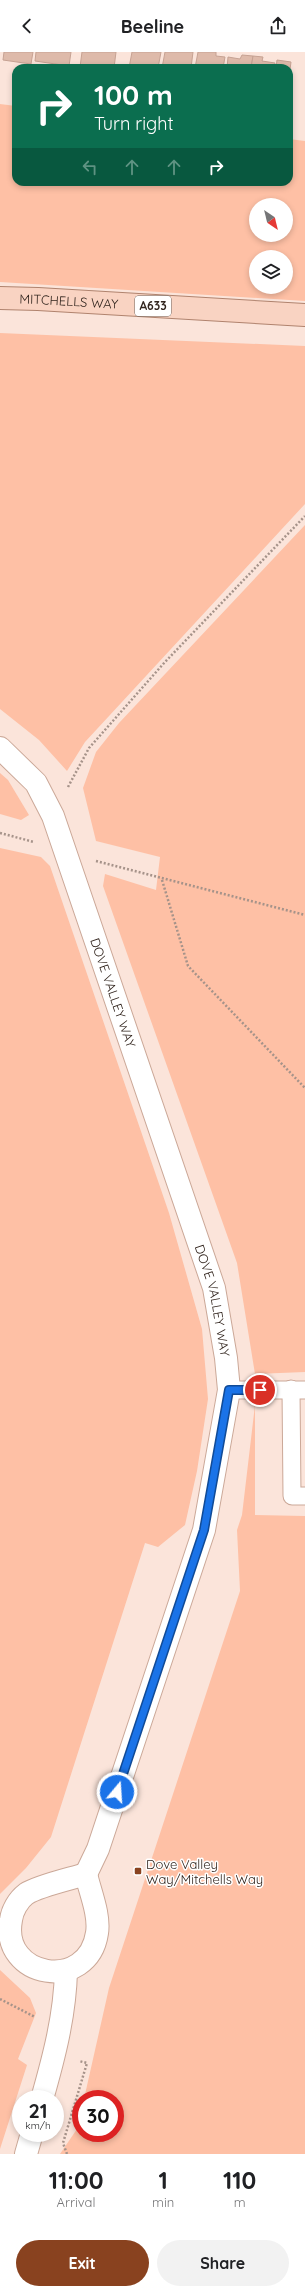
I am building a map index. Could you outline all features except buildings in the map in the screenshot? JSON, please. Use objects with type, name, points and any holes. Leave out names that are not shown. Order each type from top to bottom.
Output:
[{"type":"main road","name":"MITCHELLS WAY","points":[[0,298],[305,315]]},
{"type":"street","name":"DOVE VALLEY WAY","points":[[0,748],[36,783],[53,816],[214,1288],[226,1358],[229,1390],[204,1530],[98,1849],[86,1874]]},
{"type":"street","points":[[86,1874],[97,1932],[93,1947],[85,1960],[66,1971],[50,1973],[41,1971],[23,1961],[12,1946],[9,1928],[12,1913],[25,1894],[39,1887],[86,1874]]},
{"type":"street","points":[[44,2090],[54,2055],[65,1997],[66,1971]]},
{"type":"street","points":[[26,2154],[29,2142]]},
{"type":"lane","points":[[229,1390],[298,1390],[292,1496],[305,1496]]},
{"type":"path","points":[[53,816],[89,748],[165,662],[305,516]]},
{"type":"path","points":[[0,833],[33,842]]},
{"type":"path","points":[[305,915],[162,880],[188,966],[305,1088]]},
{"type":"shaded area","points":[[0,104],[12,106],[12,186],[293,186],[293,140],[305,141],[305,301],[0,282]]},
{"type":"shaded area","points":[[0,333],[305,346],[305,504],[85,742],[67,771],[39,740],[0,709]]},
{"type":"shaded area","points":[[305,525],[305,1372],[255,1374],[237,1263],[103,886],[105,874],[156,890],[160,857],[96,841],[83,788],[96,752],[119,723]]},
{"type":"shaded area","points":[[0,773],[8,780],[29,815],[21,820],[0,814]]},
{"type":"shaded area","points":[[0,848],[41,857],[50,866],[169,1213],[202,1329],[208,1399],[197,1471],[185,1525],[158,1547],[145,1543],[51,1837],[26,1868],[0,1894]]},
{"type":"shaded area","points":[[255,1405],[255,1515],[305,1516],[305,2154],[60,2154],[72,2136],[72,2142],[124,2142],[124,2090],[86,2090],[109,1988],[240,1591],[237,1530],[242,1515]]},
{"type":"shaded area","points":[[0,1970],[30,1998],[36,2013],[18,2059],[27,2065],[19,2090],[12,2090],[12,2112],[0,2149]]},
{"type":"place","name":"Dove Valley Way/Mitchells Way","points":[[138,1871]]},
{"type":"route","points":[[117,1792],[204,1530],[229,1390],[260,1390]]}]
